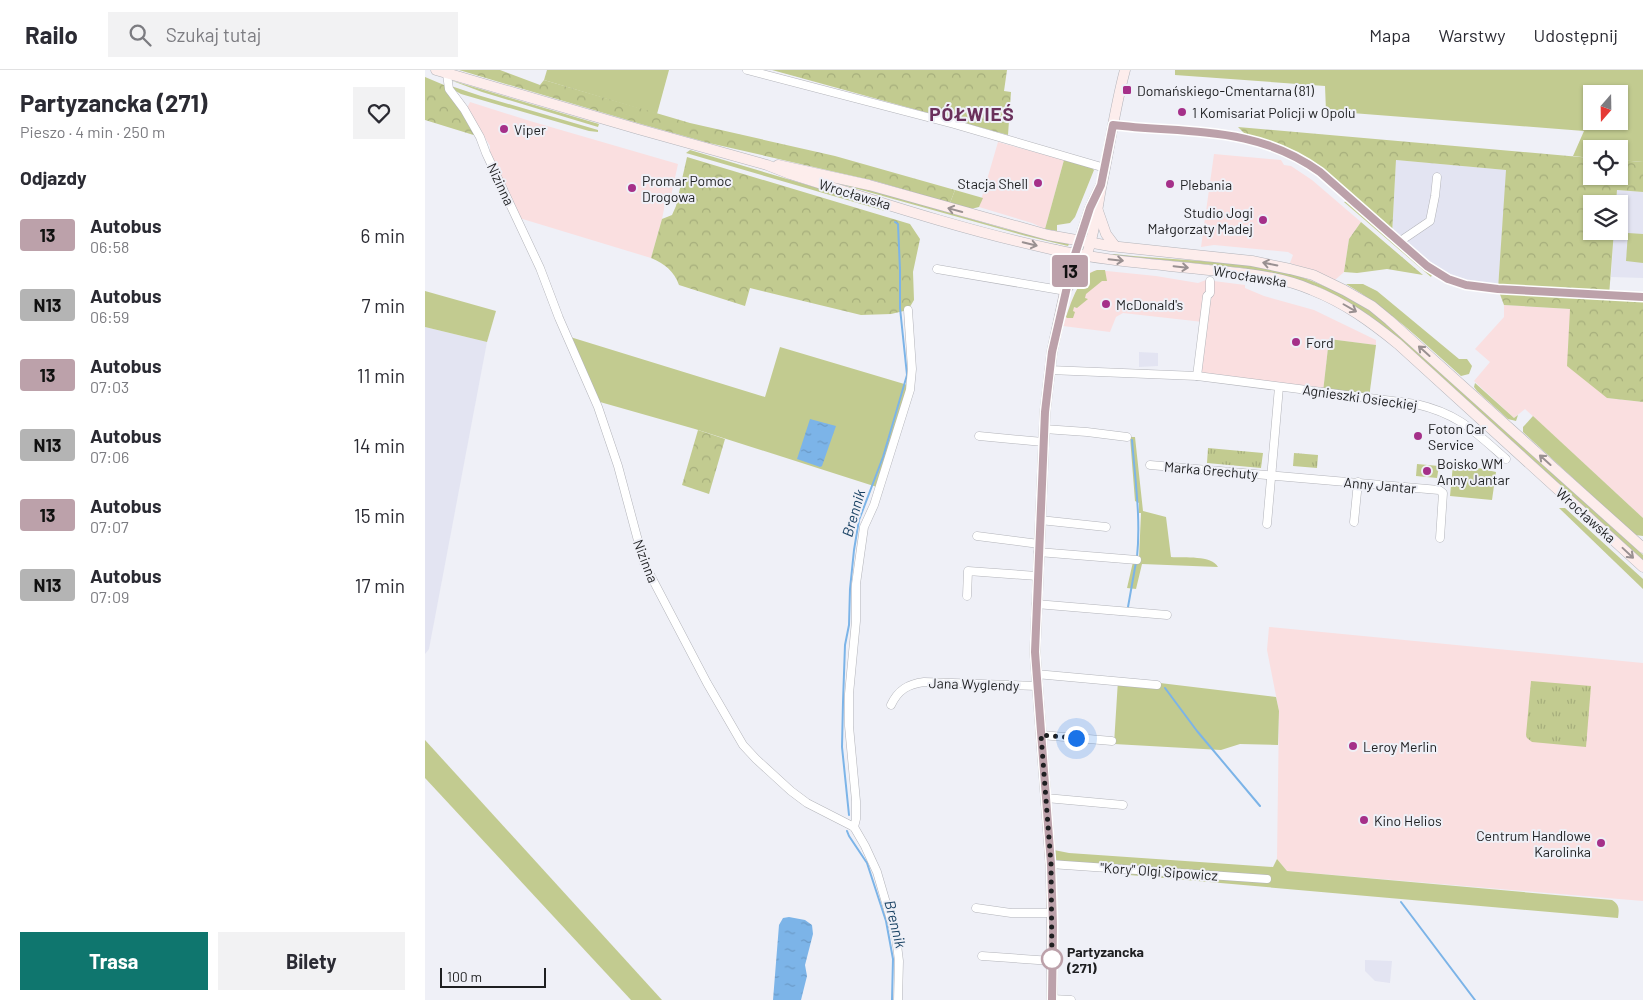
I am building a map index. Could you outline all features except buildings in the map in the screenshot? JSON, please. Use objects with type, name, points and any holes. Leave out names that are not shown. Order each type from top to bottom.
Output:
[{"type":"main road","name":"Wrocławska","points":[[436,70],[767,165],[790,174],[949,222],[1056,250],[1085,256],[1265,276],[1306,287],[1345,305],[1364,317],[1398,344],[1643,567]]},
{"type":"main road","points":[[1067,289],[1083,265],[1098,210],[1101,185],[1125,70]]},
{"type":"main road","name":"Wrocławska","points":[[767,165],[777,164],[869,185],[1002,223],[1078,241],[1245,260],[1313,275],[1362,300],[1389,320],[1638,539],[1643,548]]},
{"type":"main road","points":[[1052,999],[1051,864],[1035,652],[1043,442],[1049,370],[1069,273],[1090,208],[1101,185]]},
{"type":"main road","points":[[1098,210],[1106,234],[1115,246]]},
{"type":"main road","points":[[1056,250],[1061,262],[1067,289]]},
{"type":"street","points":[[747,70],[954,124],[1105,168]]},
{"type":"street","name":"Nizinna","points":[[447,74],[449,89],[464,109],[480,137],[486,154],[536,260],[596,403],[617,464],[644,563],[707,684],[743,745],[756,759],[779,781],[802,799],[854,827]]},
{"type":"street","points":[[1113,125],[1221,134],[1250,139],[1277,148],[1306,162],[1320,172],[1437,273],[1466,285],[1498,289],[1643,297]]},
{"type":"street","points":[[1399,242],[1430,220],[1437,177]]},
{"type":"street","points":[[937,269],[1067,289]]},
{"type":"street","points":[[1197,376],[1207,296],[1210,293],[1210,281]]},
{"type":"street","points":[[898,1000],[899,961],[896,937],[877,872],[854,827],[856,801],[849,726],[849,694],[857,621],[856,584],[864,527],[874,505],[910,390],[912,369],[908,310]]},
{"type":"street","name":"Agnieszki Osieckiej","points":[[1049,370],[1197,376],[1408,403],[1440,410],[1462,421],[1506,459]]},
{"type":"street","name":"Marka Grechuty","points":[[1267,524],[1279,387]]},
{"type":"street","points":[[1044,429],[1127,437]]},
{"type":"street","points":[[979,436],[1043,442]]},
{"type":"street","name":"Marka Grechuty","points":[[1150,465],[1271,476]]},
{"type":"street","name":"Anny Jantar","points":[[1271,476],[1357,482],[1442,491],[1440,538]]},
{"type":"street","points":[[1354,522],[1357,482]]},
{"type":"street","points":[[1040,520],[1107,527]]},
{"type":"street","points":[[977,536],[1039,548],[1137,560]]},
{"type":"street","points":[[967,596],[968,571],[1037,576]]},
{"type":"street","points":[[1036,604],[1167,615]]},
{"type":"street","points":[[1036,674],[1157,685]]},
{"type":"street","name":"Jana Wyglendy","points":[[891,705],[897,694],[914,683],[1037,686]]},
{"type":"street","points":[[1041,735],[1112,741]]},
{"type":"street","points":[[1046,798],[1123,805]]},
{"type":"street","name":"\"Kory\" Olgi Sipowicz","points":[[1051,864],[1267,879]]},
{"type":"street","points":[[976,908],[1011,913],[1052,913]]},
{"type":"street","points":[[982,956],[1052,961]]},
{"type":"street","points":[[1052,999],[1071,1000]]},
{"type":"shaded area","points":[[470,102],[678,164],[671,196],[666,199],[651,258],[516,217],[490,153],[490,146],[467,108]]},
{"type":"shaded area","points":[[998,142],[1064,160],[1045,229],[1032,223],[979,207]]},
{"type":"shaded area","points":[[1214,154],[1281,160],[1284,165],[1291,166],[1312,180],[1361,222],[1349,239],[1344,272],[1335,280],[1290,263],[1293,255],[1288,252],[1214,245],[1201,247]]},
{"type":"shaded area","points":[[1396,160],[1507,170],[1498,289],[1448,279],[1392,235]]},
{"type":"shaded area","points":[[1617,190],[1643,192],[1643,278],[1611,277],[1613,240],[1628,240],[1628,195],[1617,195]]},
{"type":"shaded area","points":[[1097,270],[1156,276],[1198,283],[1206,280],[1245,285],[1245,288],[1264,296],[1314,310],[1376,340],[1376,345],[1329,339],[1323,392],[1197,376],[1203,322],[1123,313],[1116,317],[1110,332],[1063,326],[1079,286],[1088,273]]},
{"type":"shaded area","points":[[1504,305],[1570,309],[1607,398],[1643,402],[1643,518],[1525,409],[1514,418],[1474,381],[1490,362],[1475,349],[1504,317]]},
{"type":"shaded area","points":[[425,327],[487,342],[429,649],[425,654]]},
{"type":"shaded area","points":[[1139,352],[1158,353],[1158,366],[1139,367]]},
{"type":"shaded area","points":[[1269,627],[1643,663],[1643,901],[1287,871],[1277,859],[1279,711],[1267,650]]},
{"type":"shaded area","points":[[1365,960],[1392,961],[1390,983],[1375,981],[1365,971]]},
{"type":"green space","points":[[459,70],[500,70],[540,85],[544,80],[690,123],[835,156],[955,190],[950,203],[875,181],[709,143]]},
{"type":"green space","points":[[547,70],[669,70],[657,114],[544,80]]},
{"type":"green space","points":[[772,70],[1007,70],[1004,91],[1011,92],[1008,135]]},
{"type":"green space","points":[[1175,70],[1643,70],[1643,162],[1628,161],[1628,140],[1583,140],[1583,157],[1573,156],[1584,131],[1326,111],[1325,86],[1175,75]]},
{"type":"green space","points":[[425,77],[444,85],[469,124],[480,137],[425,120]]},
{"type":"green space","points":[[450,80],[599,124],[598,127],[482,92]]},
{"type":"green space","points":[[451,86],[598,130],[598,132],[461,94],[452,89]]},
{"type":"green space","points":[[1238,127],[1583,157],[1583,185],[1628,185],[1628,161],[1643,162],[1643,192],[1617,190],[1617,195],[1583,195],[1583,240],[1613,240],[1609,296],[1643,298],[1643,402],[1607,398],[1567,366],[1570,309],[1504,305],[1498,289],[1506,170],[1396,160],[1392,235],[1320,172],[1250,139]]},
{"type":"green space","points":[[690,150],[885,208],[885,211],[686,153]]},
{"type":"green space","points":[[687,157],[910,224],[920,239],[913,272],[914,300],[908,310],[891,314],[861,315],[750,288],[745,306],[679,285],[668,268],[651,258],[662,219],[672,215],[676,206]]},
{"type":"green space","points":[[1064,160],[1094,170],[1075,217],[1070,223],[1057,225],[1057,231],[1045,229]]},
{"type":"green space","points":[[811,176],[850,184],[1006,229],[1069,244],[1068,246],[1026,236]]},
{"type":"green space","points":[[955,190],[983,198],[979,207],[971,209],[950,203]]},
{"type":"green space","points":[[1347,201],[1432,275],[1431,277],[1344,202]]},
{"type":"green space","points":[[1361,222],[1423,275],[1387,269],[1357,273],[1344,272],[1349,239]]},
{"type":"green space","points":[[1628,233],[1643,234],[1643,263],[1626,261]]},
{"type":"green space","points":[[1113,254],[1237,264],[1271,269],[1318,283],[1361,305],[1375,314],[1641,553],[1643,560],[1432,368],[1370,316],[1346,301],[1321,288],[1298,280],[1243,268]]},
{"type":"green space","points":[[1097,270],[1105,270],[1107,281],[1102,281],[1086,294],[1085,298],[1088,299],[1077,308],[1074,307],[1073,318],[1067,318],[1077,289],[1085,277]]},
{"type":"green space","points":[[1346,284],[1363,284],[1377,291],[1459,359],[1467,359],[1472,366],[1469,374],[1461,376],[1392,315]]},
{"type":"green space","points":[[425,291],[496,311],[487,342],[425,327]]},
{"type":"green space","points":[[567,336],[765,397],[780,347],[911,386],[880,488],[695,429],[600,402]]},
{"type":"green space","points":[[1329,339],[1376,345],[1369,398],[1323,392]]},
{"type":"green space","points":[[1475,383],[1514,418],[1518,415],[1516,421],[1508,419],[1477,391],[1474,387]]},
{"type":"green space","points":[[1533,416],[1643,518],[1643,536],[1635,535],[1523,432],[1523,427]]},
{"type":"green space","points":[[698,430],[725,439],[709,494],[682,485]]},
{"type":"green space","points":[[1130,437],[1135,437],[1143,511],[1166,517],[1171,557],[1204,559],[1215,563],[1218,567],[1142,564],[1136,589],[1127,588],[1133,562],[1139,558],[1141,513],[1139,513],[1139,503],[1135,501]]},
{"type":"green space","points":[[1208,448],[1263,453],[1261,468],[1207,463]]},
{"type":"green space","points":[[1294,453],[1318,455],[1317,468],[1293,466]]},
{"type":"green space","name":"Boisko WM Anny Jantar","points":[[1417,464],[1439,466],[1437,478],[1416,476]]},
{"type":"green space","points":[[1453,464],[1496,472],[1492,500],[1450,496]]},
{"type":"green space","points":[[1559,508],[1565,508],[1643,579],[1643,589]]},
{"type":"green space","points":[[1118,680],[1160,683],[1276,697],[1279,711],[1278,745],[1240,744],[1221,750],[1114,744]]},
{"type":"green space","points":[[1531,681],[1591,686],[1586,747],[1532,742],[1527,738]]},
{"type":"green space","points":[[425,740],[662,1000],[631,1000],[425,778]]},
{"type":"green space","points":[[1049,849],[1069,853],[1273,867],[1277,859],[1287,871],[1612,900],[1619,910],[1618,918],[1129,875],[1131,869],[1050,864]]},
{"type":"water","points":[[810,419],[836,426],[820,467],[797,459]]},
{"type":"water","points":[[789,917],[805,920],[812,925],[813,934],[805,965],[807,976],[801,1000],[773,1000],[779,925],[783,918]]},
{"type":"waterway","name":"Brennik","points":[[849,815],[842,747],[845,645],[849,625],[854,550],[859,520],[883,457],[907,375],[900,308],[898,224],[895,222]]},
{"type":"waterway","points":[[1132,440],[1138,513],[1137,557]]},
{"type":"waterway","points":[[1128,607],[1136,562]]},
{"type":"waterway","points":[[1165,688],[1197,731],[1260,806]]},
{"type":"waterway","name":"Brennik","points":[[847,831],[867,863],[886,921],[893,959],[892,1000]]},
{"type":"waterway","points":[[1401,902],[1475,1000]]},
{"type":"bus line","name":"13","points":[[1052,1000],[1053,925],[1051,864],[1035,652],[1046,389],[1069,273],[1090,208],[1101,185],[1113,125],[1233,135],[1277,148],[1306,162],[1320,172],[1427,266],[1448,279],[1466,285],[1498,289],[1643,297]]},
{"type":"place","name":"Domańskiego-Cmentarna (81)","points":[[1127,90]]},
{"type":"place","name":"1 Komisariat Policji w Opolu","points":[[1182,112]]},
{"type":"place","name":"Viper","points":[[504,129]]},
{"type":"place","name":"Stacja Shell","points":[[1038,183]]},
{"type":"place","name":"Plebania","points":[[1170,184]]},
{"type":"place","name":"Promar Pomoc Drogowa","points":[[632,188]]},
{"type":"place","name":"Studio Jogi Małgorzaty Madej","points":[[1263,220]]},
{"type":"place","name":"McDonald's","points":[[1106,304]]},
{"type":"place","name":"Ford","points":[[1296,342]]},
{"type":"place","name":"Foton Car Service","points":[[1418,436]]},
{"type":"place","name":"Boisko WM Anny Jantar","points":[[1427,471]]},
{"type":"place","name":"Leroy Merlin","points":[[1353,746]]},
{"type":"place","name":"Kino Helios","points":[[1364,820]]},
{"type":"place","name":"Centrum Handlowe Karolinka","points":[[1601,843]]},
{"type":"place","name":"Partyzancka (271)","points":[[1052,959]]},
{"type":"district","name":"PÓŁWIEŚ","points":[[972,113]]},
{"type":"route","points":[[1052,959],[1052,961],[1051,864],[1041,735],[1076,738]]}]
